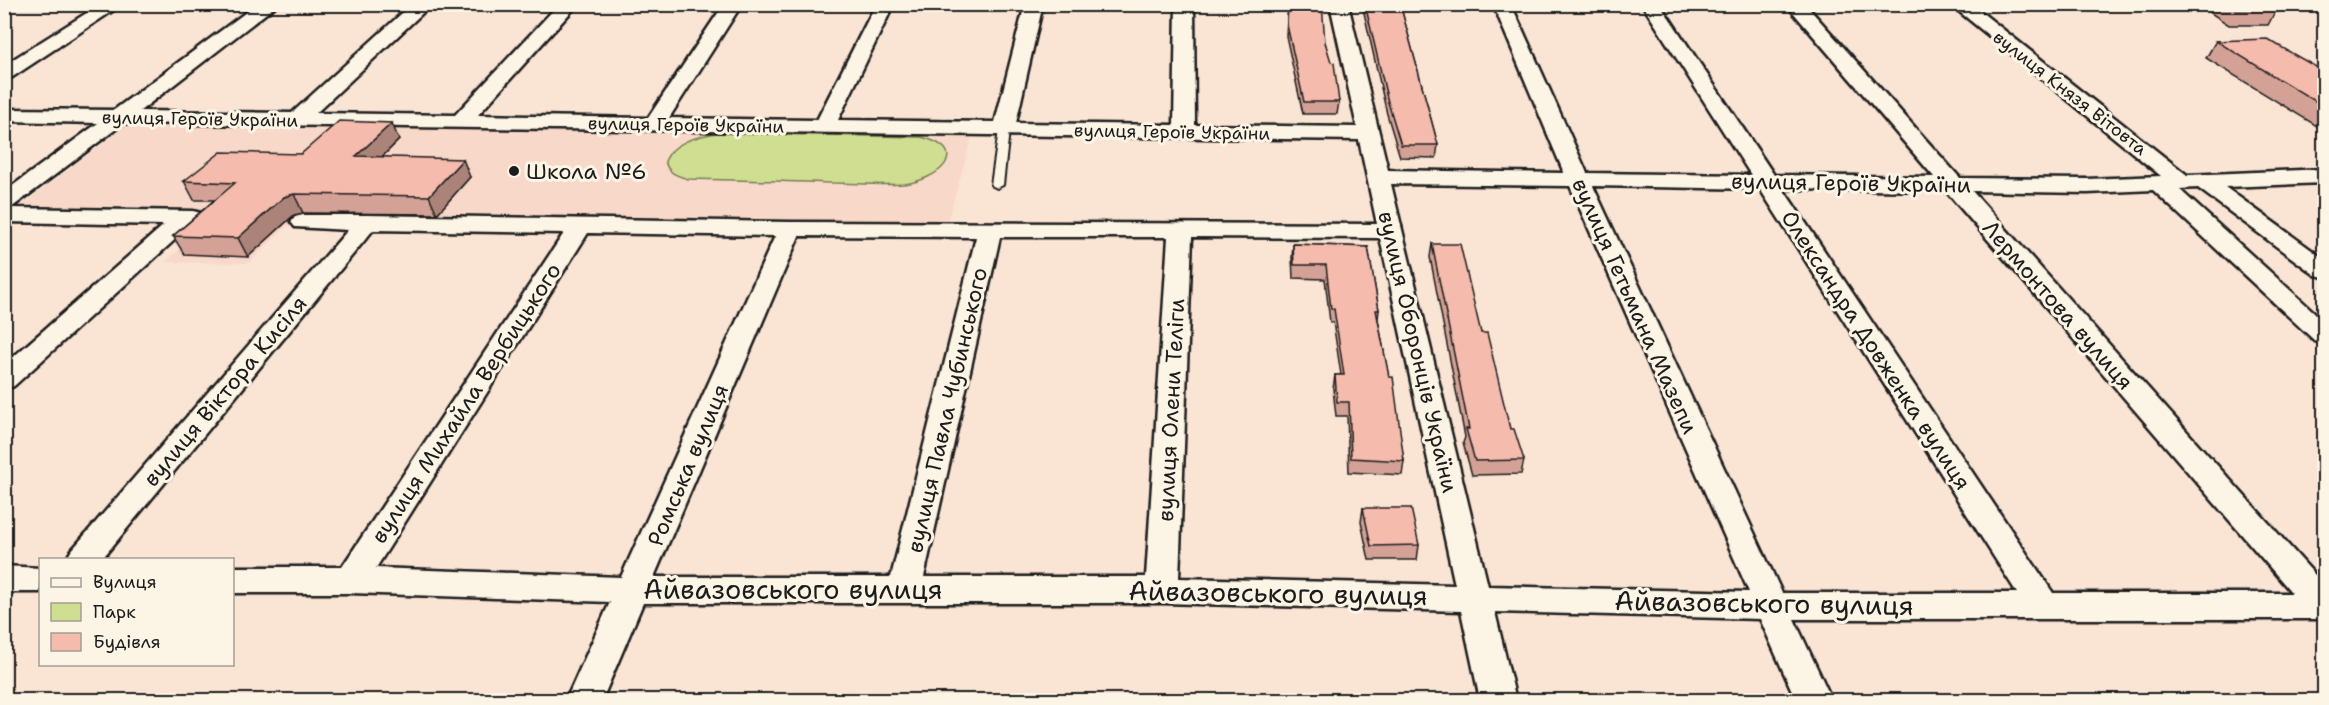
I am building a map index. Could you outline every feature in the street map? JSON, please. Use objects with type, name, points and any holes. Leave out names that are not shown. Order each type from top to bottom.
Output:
[{"type":"street","points":[[4,74],[114,4]]},
{"type":"street","points":[[4,203],[269,4]]},
{"type":"street","points":[[296,120],[423,4]]},
{"type":"street","points":[[460,122],[569,4]]},
{"type":"street","points":[[654,124],[733,4]]},
{"type":"street","points":[[824,128],[885,4]]},
{"type":"street","points":[[1004,130],[1034,4]]},
{"type":"street","points":[[1184,132],[1185,4]]},
{"type":"street","name":"вулиця Оборонців України","points":[[1339,4],[1498,700]]},
{"type":"street","name":"вулиця Гетьмана Мазепи","points":[[1502,4],[1578,179],[1815,700]]},
{"type":"street","name":"Олександра Довженка вулиця","points":[[1651,4],[2043,605]]},
{"type":"street","name":"Лермонтова вулиця","points":[[1795,4],[2323,606]]},
{"type":"street","name":"вулиця Князя Вітовта","points":[[1959,4],[2182,182],[2325,270]]},
{"type":"street","name":"вулиця Героїв України","points":[[4,115],[1368,134]]},
{"type":"street","name":"вулиця Героїв України","points":[[1378,177],[2087,186],[2325,177]]},
{"type":"street","name":"вулиця Князя Вітовта","points":[[2182,182],[2325,335]]},
{"type":"street","points":[[4,214],[191,218],[4,380]]},
{"type":"street","points":[[303,222],[790,229],[1390,231]]},
{"type":"street","name":"вулиця Віктора Кисіля","points":[[84,558],[367,222]]},
{"type":"street","name":"вулиця Михайла Вербицького","points":[[351,580],[581,225]]},
{"type":"street","name":"Ромська вулиця","points":[[584,700],[790,229]]},
{"type":"street","name":"вулиця Павла Чубинського","points":[[905,590],[990,230]]},
{"type":"street","name":"вулиця Олени Теліги","points":[[1162,590],[1180,230]]},
{"type":"street","points":[[4,579],[39,580]]},
{"type":"street","name":"Айвазовського вулиця","points":[[234,580],[351,580],[634,590],[1162,590],[1772,606],[2323,606]]},
{"type":"lane","points":[[997,185],[1004,130]]},
{"type":"shaded area","name":"Школа №6","points":[[134,120],[973,133],[947,223],[448,215],[437,228],[287,226],[249,263],[166,262],[220,212],[16,209]]},
{"type":"green space","points":[[715,133],[921,137],[937,143],[945,149],[948,157],[938,171],[928,177],[895,185],[688,179],[668,169],[665,161],[679,145]]},
{"type":"building","points":[[1288,4],[1322,4],[1325,42],[1331,62],[1334,63],[1339,102],[1304,102],[1287,25]]},
{"type":"building","points":[[1365,4],[1400,4],[1438,145],[1401,145],[1388,102]]},
{"type":"building","points":[[2231,4],[2270,4],[2277,8],[2238,9]]},
{"type":"building","points":[[2267,39],[2325,72],[2325,107],[2216,41]]},
{"type":"building","points":[[339,121],[392,123],[356,156],[463,159],[429,196],[294,194],[284,197],[238,238],[173,236],[235,183],[184,181],[221,152],[301,154]]},
{"type":"building","points":[[1293,244],[1368,247],[1379,310],[1376,310],[1389,377],[1393,377],[1404,461],[1351,458],[1349,402],[1337,402],[1335,375],[1344,375],[1334,309],[1331,309],[1326,265],[1294,265]]},
{"type":"building","points":[[1432,244],[1460,244],[1481,333],[1487,333],[1510,429],[1514,429],[1524,460],[1475,461],[1466,429],[1469,429]]},
{"type":"building","points":[[1363,508],[1411,508],[1419,545],[1371,546]]},
{"type":"place","name":"Школа №6","points":[[514,171]]}]
